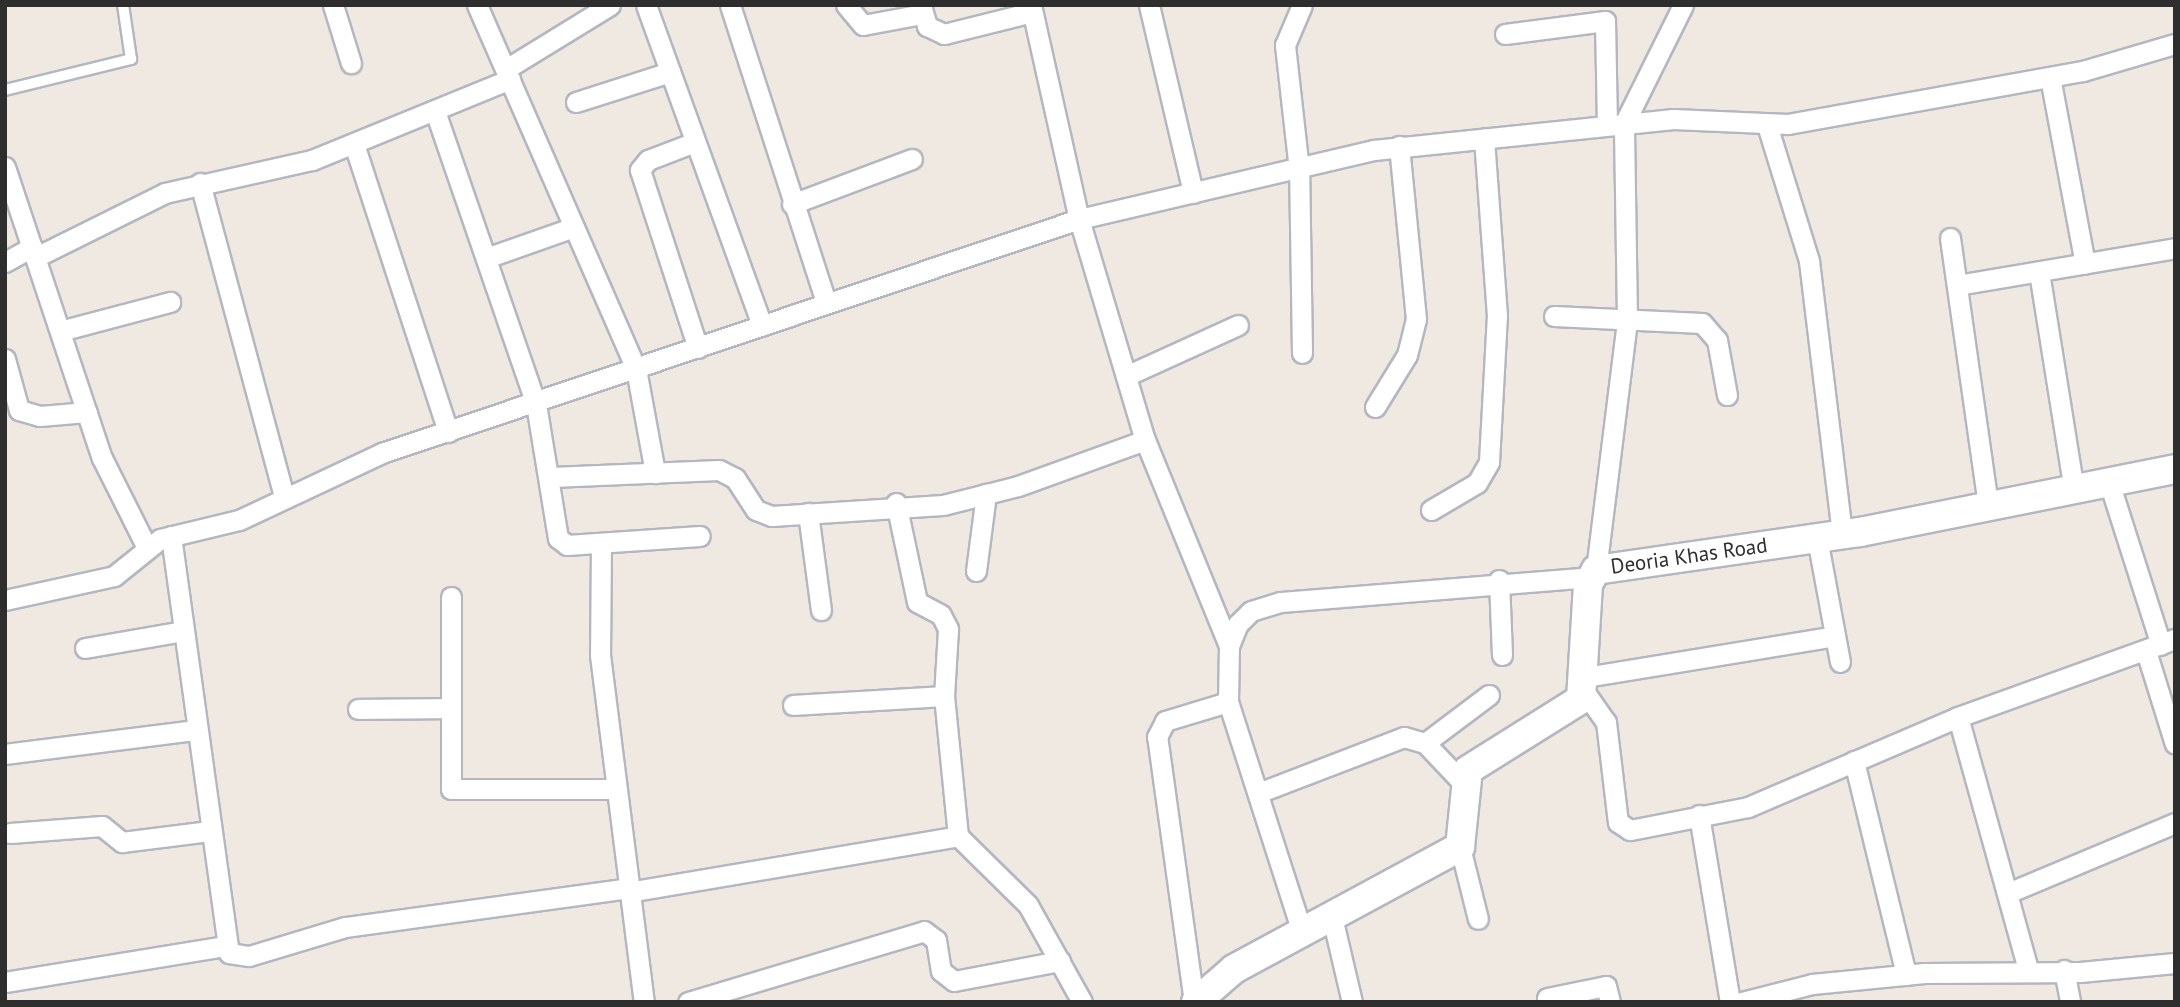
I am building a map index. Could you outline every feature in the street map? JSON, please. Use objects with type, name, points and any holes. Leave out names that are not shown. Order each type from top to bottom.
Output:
[{"type":"street","points":[[333,5],[351,63]]},
{"type":"street","points":[[477,5],[636,369],[655,473]]},
{"type":"street","points":[[5,262],[34,252],[166,193],[200,183],[312,160],[435,111],[508,74],[610,5]]},
{"type":"street","points":[[646,5],[762,326]]},
{"type":"street","points":[[730,5],[826,303]]},
{"type":"street","points":[[846,5],[863,25],[921,10],[927,26],[944,34],[1032,9],[1079,219],[1145,439],[1229,646],[1228,702],[1302,932]]},
{"type":"street","points":[[1149,5],[1193,192]]},
{"type":"street","points":[[1302,5],[1284,45],[1299,170],[1302,353]]},
{"type":"street","points":[[1615,125],[1682,5]]},
{"type":"street","points":[[1229,646],[1251,611],[1281,602],[1593,573],[1627,320],[1615,125],[1605,21],[1505,34]]},
{"type":"street","points":[[5,600],[114,576],[147,548],[171,536],[239,520],[284,497],[448,432],[1079,219],[1399,146],[1673,119],[1767,125],[2050,77],[2175,44]]},
{"type":"street","points":[[576,102],[670,72]]},
{"type":"street","points":[[2050,77],[2085,264]]},
{"type":"street","points":[[435,111],[536,404],[561,542],[601,544],[700,536]]},
{"type":"street","points":[[1767,125],[1809,261],[1835,636],[1840,662]]},
{"type":"street","points":[[1431,510],[1477,483],[1489,462],[1497,316],[1484,138]]},
{"type":"street","points":[[695,142],[648,160],[640,170],[698,348]]},
{"type":"street","points":[[354,144],[448,432]]},
{"type":"street","points":[[1374,407],[1407,355],[1416,319],[1399,146]]},
{"type":"street","points":[[792,204],[912,159]]},
{"type":"street","points":[[5,167],[120,503],[147,548]]},
{"type":"street","points":[[200,183],[284,497]]},
{"type":"street","points":[[486,258],[574,226]]},
{"type":"street","points":[[1950,238],[1988,504]]},
{"type":"street","points":[[1957,285],[2175,248]]},
{"type":"street","points":[[2039,272],[2073,485]]},
{"type":"street","points":[[60,331],[170,302]]},
{"type":"street","points":[[1554,316],[1711,328],[1727,395]]},
{"type":"street","points":[[1126,376],[1238,325]]},
{"type":"street","points":[[5,359],[12,414],[40,416],[87,412]]},
{"type":"street","points":[[551,477],[719,470],[735,478],[763,515],[896,503],[943,505],[985,494],[1145,439]]},
{"type":"street","name":"Deoria Khas Road","points":[[1584,684],[1593,573],[1829,536],[2073,485],[2175,469]]},
{"type":"street","points":[[2108,479],[2160,645],[2175,744]]},
{"type":"street","points":[[976,571],[985,494]]},
{"type":"street","points":[[896,503],[918,602],[947,620],[944,696],[958,836],[1028,905],[1082,1002]]},
{"type":"street","points":[[808,513],[821,610]]},
{"type":"street","points":[[171,536],[224,946],[237,957],[249,956],[345,927],[628,890],[958,836]]},
{"type":"street","points":[[601,544],[600,655],[613,789],[644,1002]]},
{"type":"street","points":[[1499,580],[1502,656]]},
{"type":"street","points":[[451,597],[451,789],[613,789]]},
{"type":"street","points":[[85,648],[184,631]]},
{"type":"street","points":[[1584,684],[1835,636]]},
{"type":"street","points":[[1584,684],[1606,722],[1620,827],[1748,807],[1958,717],[2160,645]]},
{"type":"street","points":[[1478,919],[1460,847],[1463,783],[1476,762],[1576,706],[1584,684]]},
{"type":"street","points":[[1425,743],[1489,695]]},
{"type":"street","points":[[793,705],[944,696]]},
{"type":"street","points":[[1195,1002],[1157,737],[1165,721],[1228,702]]},
{"type":"street","points":[[358,709],[450,708]]},
{"type":"street","points":[[1958,717],[2010,892],[2028,969]]},
{"type":"street","points":[[5,754],[196,730]]},
{"type":"street","points":[[1258,793],[1394,738],[1425,743],[1463,783]]},
{"type":"street","points":[[1854,761],[1906,975]]},
{"type":"street","points":[[1699,816],[1730,1002]]},
{"type":"street","points":[[2010,892],[2175,823]]},
{"type":"street","points":[[10,833],[102,826],[122,842],[209,831]]},
{"type":"street","points":[[1195,1002],[1234,969],[1460,847]]},
{"type":"street","points":[[1332,917],[1352,1002]]},
{"type":"street","points":[[688,1002],[924,931],[936,940],[941,971],[954,981],[1060,961]]},
{"type":"street","points":[[5,982],[224,946]]},
{"type":"street","points":[[1742,1002],[1812,984],[1906,975],[2175,963]]},
{"type":"street","points":[[2064,970],[2070,1002]]},
{"type":"street","points":[[1547,998],[1606,986],[1610,1002]]},
{"type":"lane","points":[[5,90],[131,59],[123,5]]}]
